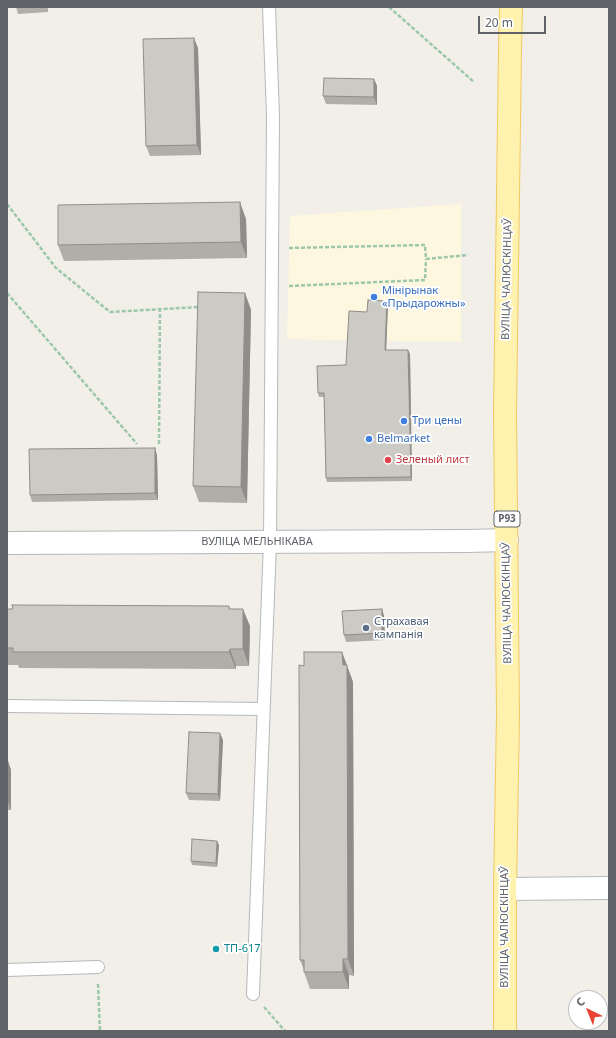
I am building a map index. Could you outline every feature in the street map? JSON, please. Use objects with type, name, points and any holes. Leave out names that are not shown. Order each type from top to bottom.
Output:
[{"type":"main road","name":"ВУЛІЦА ЧАЛЮСКІНЦАЎ","points":[[505,1031],[504,889],[508,715],[505,405],[511,7]]},
{"type":"street","name":"ВУЛІЦА МЕЛЬНІКАВА","points":[[7,543],[507,540]]},
{"type":"street","points":[[504,889],[609,888]]},
{"type":"lane","points":[[253,994],[270,542],[273,116],[269,7]]},
{"type":"lane","points":[[7,706],[263,709]]},
{"type":"lane","points":[[7,970],[98,967]]},
{"type":"path","points":[[389,7],[474,82]]},
{"type":"path","points":[[7,204],[56,268],[110,312],[200,307]]},
{"type":"path","points":[[272,249],[425,244],[426,259],[426,280],[272,287]]},
{"type":"path","points":[[426,259],[468,255]]},
{"type":"path","points":[[7,293],[137,444]]},
{"type":"path","points":[[159,444],[160,310]]},
{"type":"path","points":[[98,967],[100,1031]]},
{"type":"path","points":[[253,994],[285,1031]]},
{"type":"shaded area","name":"Мінірынак «Прыдарожны»","points":[[461,204],[461,342],[287,339],[290,216]]},
{"type":"building","points":[[194,38],[197,145],[146,146],[143,39]]},
{"type":"building","points":[[324,78],[374,79],[374,97],[323,96]]},
{"type":"building","points":[[240,202],[241,242],[58,245],[58,205]]},
{"type":"building","points":[[198,292],[245,293],[241,487],[193,486]]},
{"type":"building","name":"Belmarket","points":[[368,300],[387,301],[385,350],[408,350],[411,477],[326,478],[324,393],[318,393],[317,366],[346,365],[349,311],[367,312]]},
{"type":"building","points":[[155,448],[155,493],[30,495],[29,449]]},
{"type":"building","points":[[12,605],[229,606],[229,609],[243,609],[243,649],[230,649],[229,652],[13,652],[13,648],[7,648],[7,609],[13,609]]},
{"type":"building","points":[[382,609],[382,633],[344,635],[342,611]]},
{"type":"building","points":[[304,652],[342,652],[343,665],[347,665],[348,959],[343,959],[343,972],[304,972],[304,960],[300,960],[299,665],[304,666]]},
{"type":"building","points":[[189,732],[220,733],[218,794],[186,793]]},
{"type":"building","points":[[192,839],[217,841],[216,863],[191,861]]},
{"type":"place","name":"Мінірынак «Прыдарожны»","points":[[374,297]]},
{"type":"place","name":"Три цены","points":[[404,421]]},
{"type":"place","name":"Belmarket","points":[[369,439]]},
{"type":"place","name":"Зеленый лист","points":[[388,460]]},
{"type":"place","name":"Страхавая кампанія","points":[[366,628]]},
{"type":"place","name":"ТП-617","points":[[216,949]]}]
